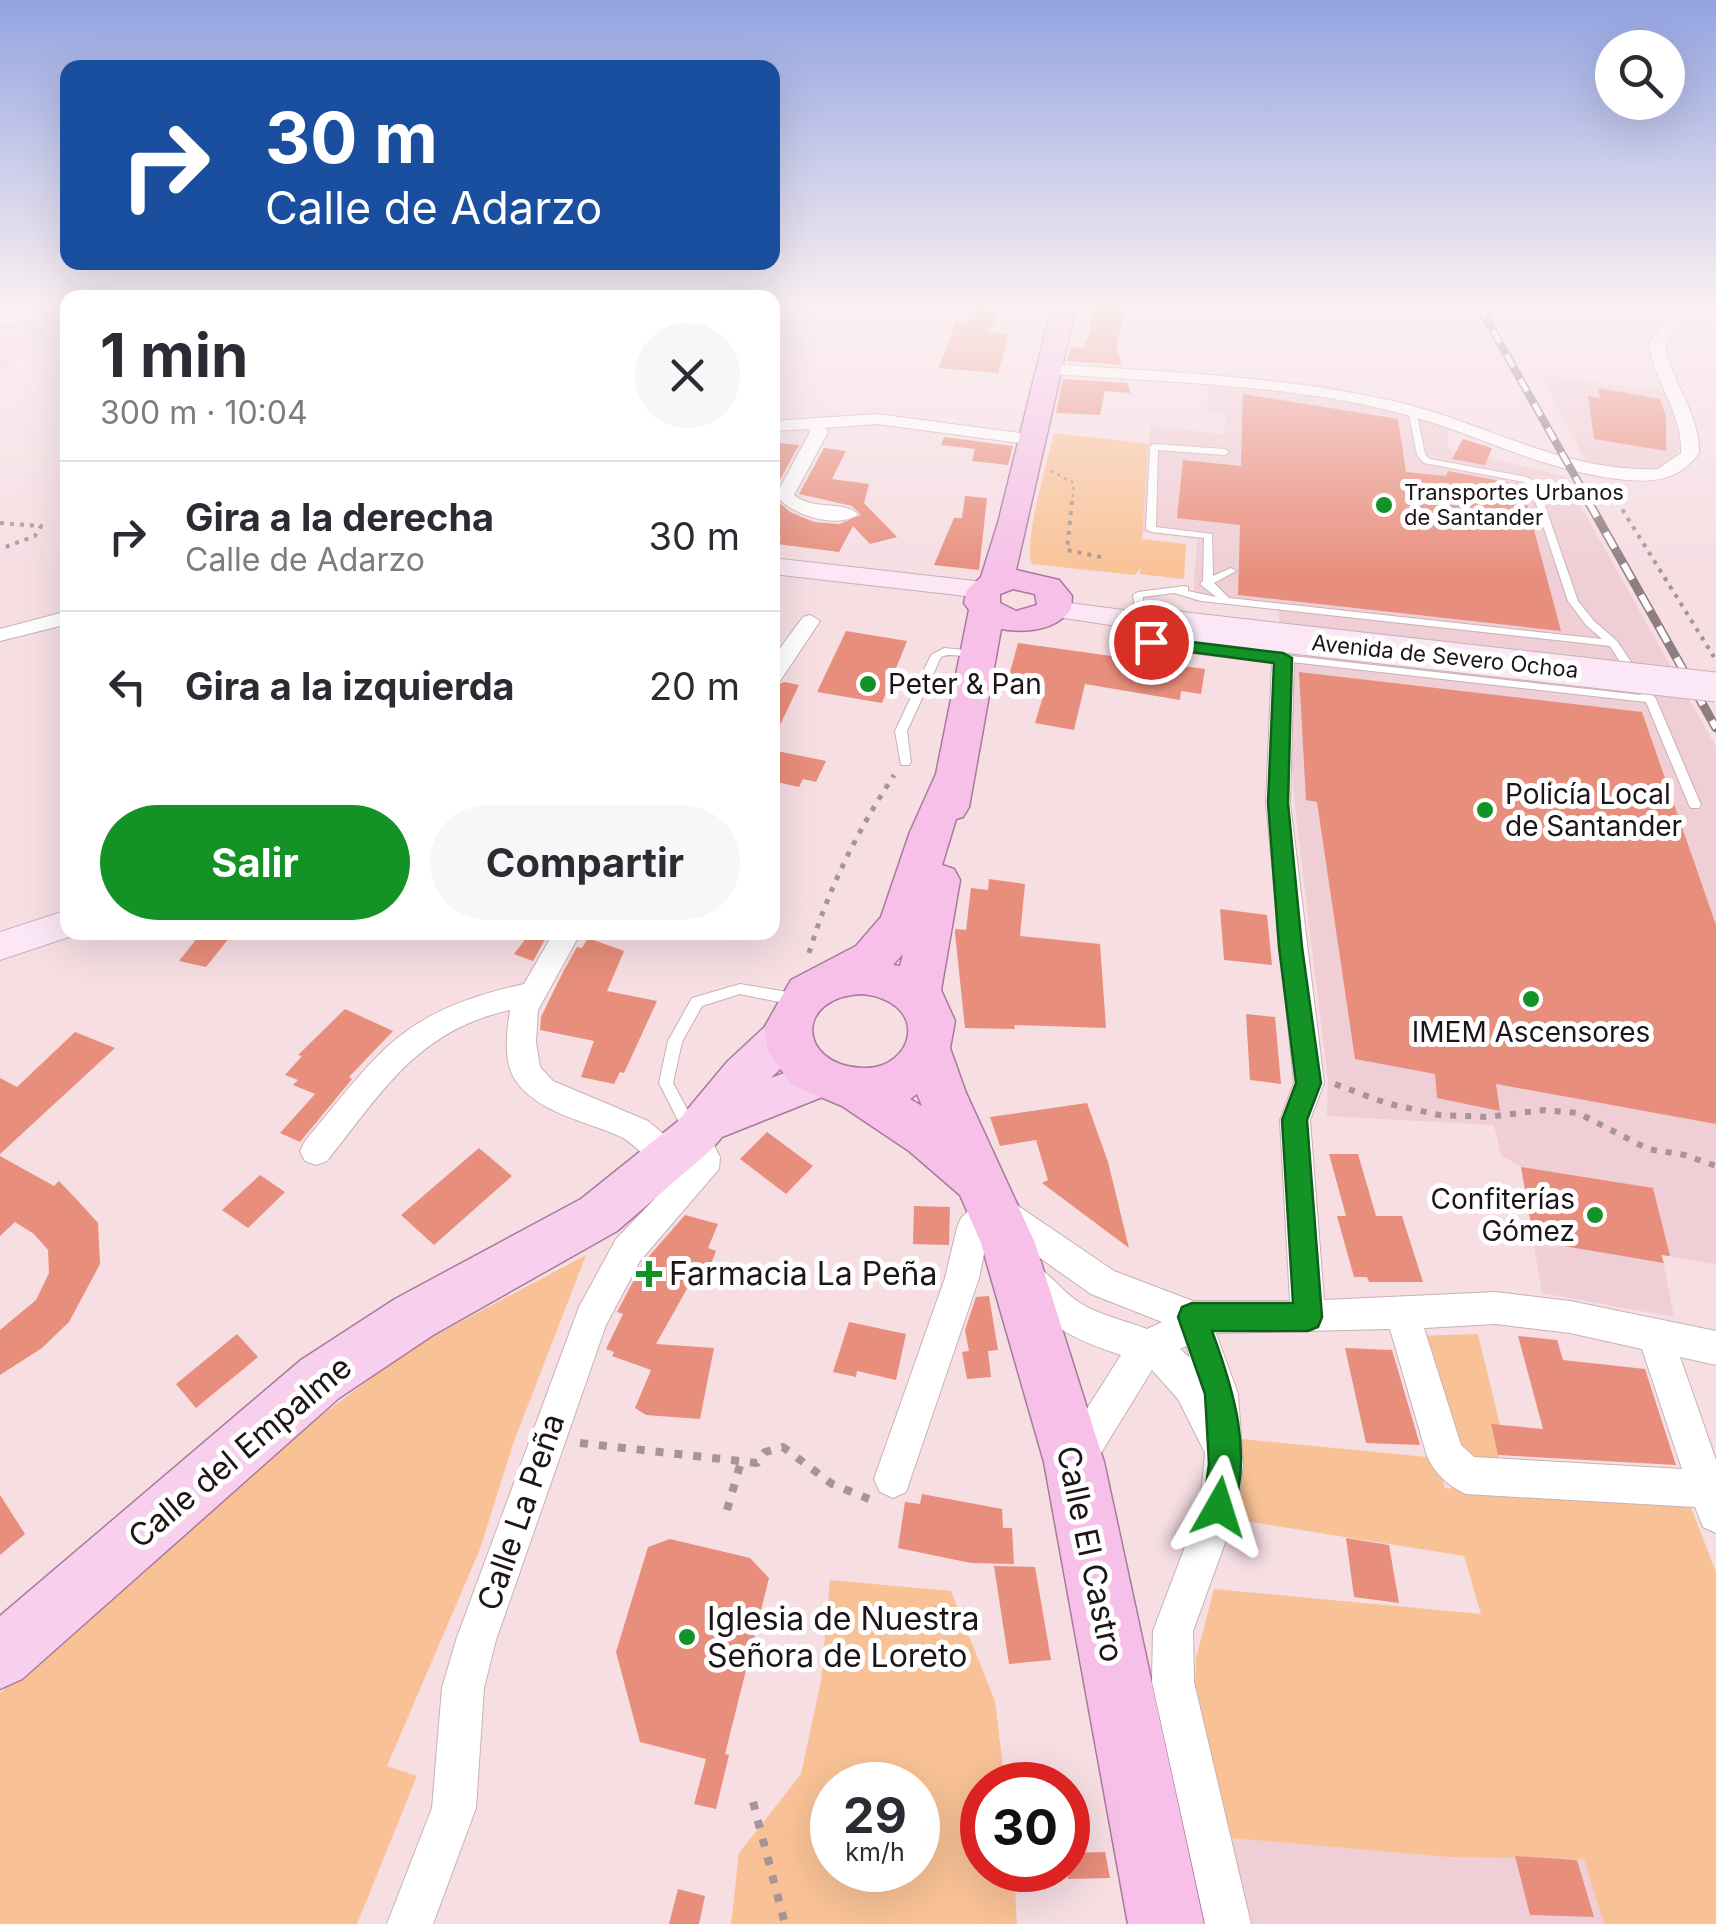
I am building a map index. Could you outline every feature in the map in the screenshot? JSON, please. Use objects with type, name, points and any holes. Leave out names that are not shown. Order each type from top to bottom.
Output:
[{"type":"highway","points":[[917,996],[953,779],[981,655],[987,596],[1008,548],[1045,396]]},
{"type":"highway","points":[[1008,548],[1041,602]]},
{"type":"highway","points":[[987,596],[1041,602]]},
{"type":"highway","points":[[981,655],[1041,602]]},
{"type":"highway","points":[[953,779],[900,922],[869,960],[800,1002],[792,1050],[802,1067],[926,1136],[997,1214]]},
{"type":"highway","points":[[800,1002],[851,974],[876,975],[917,996],[929,1013],[932,1032],[928,1052],[900,1080],[838,1085]]},
{"type":"highway","name":"Calle El Castro","points":[[928,1052],[942,1093],[997,1214],[1074,1462],[1166,1924]]},
{"type":"main road","points":[[780,567],[987,596]]},
{"type":"main road","points":[[780,581],[987,596]]},
{"type":"main road","name":"Avenida de Severo Ochoa","points":[[1041,602],[1135,614],[1177,609],[1716,672]]},
{"type":"main road","name":"Avenida de Severo Ochoa","points":[[1177,609],[1716,687]]},
{"type":"main road","points":[[0,922],[60,902]]},
{"type":"main road","points":[[0,946],[60,926]]},
{"type":"main road","name":"Calle del Empalme","points":[[0,1657],[320,1379],[414,1317],[593,1220],[690,1138],[800,1002]]},
{"type":"main road","name":"Calle del Empalme","points":[[690,1138],[838,1085]]},
{"type":"street","points":[[1333,396],[1412,410],[1577,466],[1665,474],[1690,453],[1692,435],[1677,396]]},
{"type":"street","points":[[780,426],[876,419],[1031,453]]},
{"type":"street","points":[[815,424],[819,432],[785,495],[798,506],[849,514]]},
{"type":"street","points":[[1135,614],[1151,642],[1283,658],[1278,803],[1308,1077],[1295,1120],[1308,1317]]},
{"type":"street","points":[[0,635],[60,619]]},
{"type":"street","points":[[780,664],[810,621]]},
{"type":"street","points":[[564,940],[524,1010],[526,1072],[542,1090],[637,1130],[690,1138]]},
{"type":"street","points":[[316,1151],[388,1062],[434,1024],[455,1014],[534,993]]},
{"type":"street","name":"Calle La Peña","points":[[410,1924],[454,1808],[463,1688],[476,1640],[547,1440],[591,1319],[628,1250],[703,1169],[704,1157],[690,1138]]},
{"type":"street","points":[[997,1214],[1103,1283],[1192,1317],[1308,1317],[1496,1308],[1570,1317],[1716,1348]]},
{"type":"street","points":[[997,1214],[1040,1295],[1070,1316],[1147,1346],[1192,1384],[1224,1464]]},
{"type":"street","points":[[887,1490],[962,1278],[973,1228],[997,1214]]},
{"type":"street","points":[[1401,1310],[1446,1456],[1466,1476],[1711,1501],[1655,1336]]},
{"type":"street","points":[[1074,1462],[1147,1346],[1174,1334],[1192,1317]]},
{"type":"street","name":"Calle El Castro","points":[[1192,1317],[1220,1394],[1224,1464],[1219,1507],[1173,1630],[1173,1682],[1228,1924]]},
{"type":"lane","points":[[1412,410],[1426,461],[1527,480],[1534,485],[1573,601],[1590,623],[1614,643],[1650,699],[1695,805]]},
{"type":"lane","points":[[1225,600],[1208,583],[1209,536],[1150,528],[1154,446],[1226,452]]},
{"type":"lane","points":[[1177,609],[1208,583],[1231,572]]},
{"type":"lane","points":[[1177,609],[1225,600],[1614,643]]},
{"type":"lane","points":[[905,762],[901,731],[936,656],[944,651],[981,655]]},
{"type":"lane","points":[[1283,658],[1650,699]]},
{"type":"lane","points":[[690,1138],[666,1084],[675,1041],[697,1002],[740,989],[800,1002]]},
{"type":"path","points":[[1031,453],[1074,483],[1067,550],[1106,558]]},
{"type":"path","points":[[1602,471],[1716,660]]},
{"type":"path","points":[[0,523],[41,526],[35,536],[0,549]]},
{"type":"path","points":[[800,1002],[804,965],[826,896],[859,830],[905,762]]},
{"type":"path","points":[[1308,1077],[1392,1107],[1441,1114],[1474,1118],[1537,1109],[1571,1112],[1605,1124],[1646,1149],[1684,1154],[1716,1166]]},
{"type":"path","points":[[547,1440],[757,1463],[765,1452],[783,1447],[831,1488],[887,1490]]},
{"type":"path","points":[[727,1510],[741,1462]]},
{"type":"path","points":[[752,1802],[784,1924]]},
{"type":"shaded area","points":[[1208,396],[1368,396],[1445,415],[1449,449],[1564,476],[1716,747],[1716,1264],[1662,1255],[1674,1317],[1542,1293],[1521,1167],[1501,1155],[1494,1125],[1327,1116],[1328,1081],[1296,816],[1278,610],[1193,601],[1197,539],[1142,532],[1150,426],[1223,434],[1226,413],[1208,411]]},
{"type":"shaded area","points":[[1551,396],[1670,396],[1681,447],[1672,461],[1655,472],[1588,465]]},
{"type":"shaded area","points":[[1054,433],[1148,444],[1142,539],[1186,544],[1184,579],[1140,574],[1140,568],[1135,575],[1032,564],[1033,520]]},
{"type":"shaded area","points":[[586,1255],[513,1444],[480,1549],[387,1766],[417,1776],[357,1924],[0,1924],[0,1693],[209,1499],[413,1347]]},
{"type":"shaded area","points":[[1478,1334],[1500,1425],[1491,1425],[1500,1463],[1459,1456],[1414,1336]]},
{"type":"shaded area","points":[[1242,1439],[1437,1458],[1445,1488],[1688,1500],[1716,1572],[1716,1924],[1604,1924],[1584,1859],[1448,1857],[1229,1838],[1195,1686],[1196,1658],[1214,1589],[1481,1614],[1464,1556],[1239,1520]]},
{"type":"shaded area","points":[[830,1580],[951,1591],[995,1701],[1002,1762],[960,1762],[960,1892],[1015,1892],[1017,1924],[731,1924],[739,1853],[801,1774],[821,1681]]},
{"type":"shaded area","points":[[1229,1838],[1448,1857],[1583,1858],[1716,1924],[1246,1924]]},
{"type":"building","points":[[1060,396],[1104,396],[1100,415],[1056,413]]},
{"type":"building","name":"Transportes Urbanos de Santander","points":[[1243,396],[1398,419],[1406,472],[1446,476],[1448,471],[1522,485],[1561,631],[1238,595],[1240,525],[1177,518],[1183,460],[1241,466]]},
{"type":"building","points":[[1588,396],[1660,399],[1666,416],[1666,451],[1594,439]]},
{"type":"building","points":[[944,437],[1013,446],[1008,465],[972,461],[975,449],[941,445]]},
{"type":"building","points":[[1463,439],[1492,448],[1485,465],[1452,459]]},
{"type":"building","points":[[780,443],[799,445],[780,479]]},
{"type":"building","points":[[824,448],[846,451],[832,479],[869,484],[864,503],[897,537],[870,544],[853,526],[839,552],[780,544],[780,503],[814,522],[839,524],[861,515],[852,506],[799,494]]},
{"type":"building","points":[[965,496],[987,498],[979,570],[934,565],[954,518],[962,518]]},
{"type":"building","points":[[846,631],[907,641],[882,703],[817,692]]},
{"type":"building","points":[[1018,643],[1205,669],[1201,694],[1181,691],[1180,700],[1085,684],[1074,730],[1035,723],[1044,693],[1006,687]]},
{"type":"building","points":[[1299,672],[1642,712],[1716,925],[1716,1124],[1496,1084],[1500,1111],[1437,1098],[1435,1074],[1355,1059],[1317,802],[1306,800]]},
{"type":"building","points":[[780,684],[799,685],[780,725]]},
{"type":"building","points":[[780,752],[826,761],[816,782],[803,779],[799,787],[780,783]]},
{"type":"building","points":[[989,879],[1025,884],[1020,936],[1100,944],[1106,1028],[965,1028],[955,929],[966,930],[971,888],[988,890]]},
{"type":"building","points":[[1220,909],[1267,915],[1272,965],[1224,960]]},
{"type":"building","points":[[196,940],[228,940],[206,967],[179,961]]},
{"type":"building","points":[[525,940],[545,940],[533,961],[514,954]]},
{"type":"building","points":[[587,940],[594,940],[624,951],[607,991],[657,1001],[624,1073],[620,1072],[614,1084],[581,1077],[594,1041],[540,1030],[541,1017],[563,972],[577,947],[582,948]]},
{"type":"building","points":[[345,1009],[393,1031],[349,1077],[352,1079],[300,1142],[280,1133],[315,1094],[293,1085],[298,1080],[285,1075],[302,1056],[298,1055]]},
{"type":"building","points":[[1246,1014],[1275,1017],[1281,1084],[1250,1080]]},
{"type":"building","points":[[75,1032],[115,1048],[0,1154],[0,1078],[17,1087]]},
{"type":"building","points":[[1087,1103],[1108,1162],[1129,1248],[1042,1183],[1048,1180],[1036,1140],[1000,1146],[990,1117]]},
{"type":"building","points":[[767,1132],[813,1166],[786,1194],[740,1159]]},
{"type":"building","points":[[479,1148],[512,1176],[434,1245],[401,1215]]},
{"type":"building","points":[[1329,1154],[1358,1154],[1376,1216],[1402,1216],[1423,1282],[1369,1282],[1367,1277],[1354,1277],[1337,1216],[1346,1216]]},
{"type":"building","points":[[0,1156],[54,1186],[59,1181],[79,1202],[98,1223],[100,1264],[69,1322],[42,1348],[0,1375],[0,1330],[36,1300],[49,1273],[48,1250],[34,1234],[15,1222],[0,1236]]},
{"type":"building","name":"Confiterías Gómez","points":[[1521,1167],[1653,1188],[1670,1256],[1661,1255],[1664,1263],[1534,1241]]},
{"type":"building","points":[[260,1175],[285,1192],[248,1228],[222,1210]]},
{"type":"building","points":[[914,1206],[950,1207],[949,1245],[913,1244]]},
{"type":"building","points":[[685,1215],[718,1224],[708,1248],[716,1251],[707,1274],[697,1271],[656,1344],[714,1348],[700,1419],[646,1415],[635,1408],[651,1370],[612,1356],[614,1352],[606,1349],[623,1314],[617,1312],[643,1263]]},
{"type":"building","points":[[989,1296],[998,1350],[988,1351],[991,1377],[967,1379],[962,1352],[969,1351],[965,1330],[976,1297]]},
{"type":"building","points":[[849,1322],[906,1334],[896,1380],[857,1371],[856,1377],[833,1372]]},
{"type":"building","points":[[237,1334],[258,1357],[196,1408],[176,1384]]},
{"type":"building","points":[[1518,1336],[1557,1340],[1563,1360],[1645,1369],[1676,1465],[1498,1455],[1491,1424],[1543,1429]]},
{"type":"building","points":[[1345,1348],[1392,1350],[1420,1445],[1366,1443]]},
{"type":"building","points":[[922,1494],[1002,1509],[1003,1528],[1012,1528],[1014,1564],[971,1563],[898,1548],[905,1502],[920,1504]]},
{"type":"building","points":[[0,1495],[25,1534],[0,1555]]},
{"type":"building","points":[[1346,1538],[1389,1545],[1399,1603],[1354,1597]]},
{"type":"building","name":"Iglesia de Nuestra Señora de Loreto","points":[[670,1539],[750,1558],[769,1578],[725,1754],[729,1755],[716,1809],[694,1804],[706,1759],[640,1742],[616,1652],[648,1547]]},
{"type":"building","points":[[994,1566],[1035,1567],[1051,1660],[1009,1664]]},
{"type":"building","points":[[1090,1852],[1105,1852],[1110,1878],[1090,1878]]},
{"type":"building","points":[[1515,1856],[1577,1860],[1594,1917],[1530,1915]]},
{"type":"building","points":[[678,1889],[705,1896],[699,1924],[669,1924]]},
{"type":"railway","points":[[1530,396],[1590,503]]},
{"type":"railway","points":[[1588,501],[1716,728]]},
{"type":"place","name":"Transportes Urbanos de Santander","points":[[1384,505]]},
{"type":"place","name":"Peter & Pan","points":[[868,684]]},
{"type":"place","name":"Policía Local de Santander","points":[[1485,810]]},
{"type":"place","name":"IMEM Ascensores","points":[[1531,999]]},
{"type":"place","name":"Confiterías Gómez","points":[[1595,1215]]},
{"type":"place","name":"Farmacia La Peña","points":[[649,1274]]},
{"type":"place","name":"Iglesia de Nuestra Señora de Loreto","points":[[687,1637]]},
{"type":"route","points":[[1151,642],[1283,658],[1278,803],[1309,1083],[1295,1120],[1308,1317],[1192,1317],[1220,1394],[1224,1464],[1219,1507]]}]
